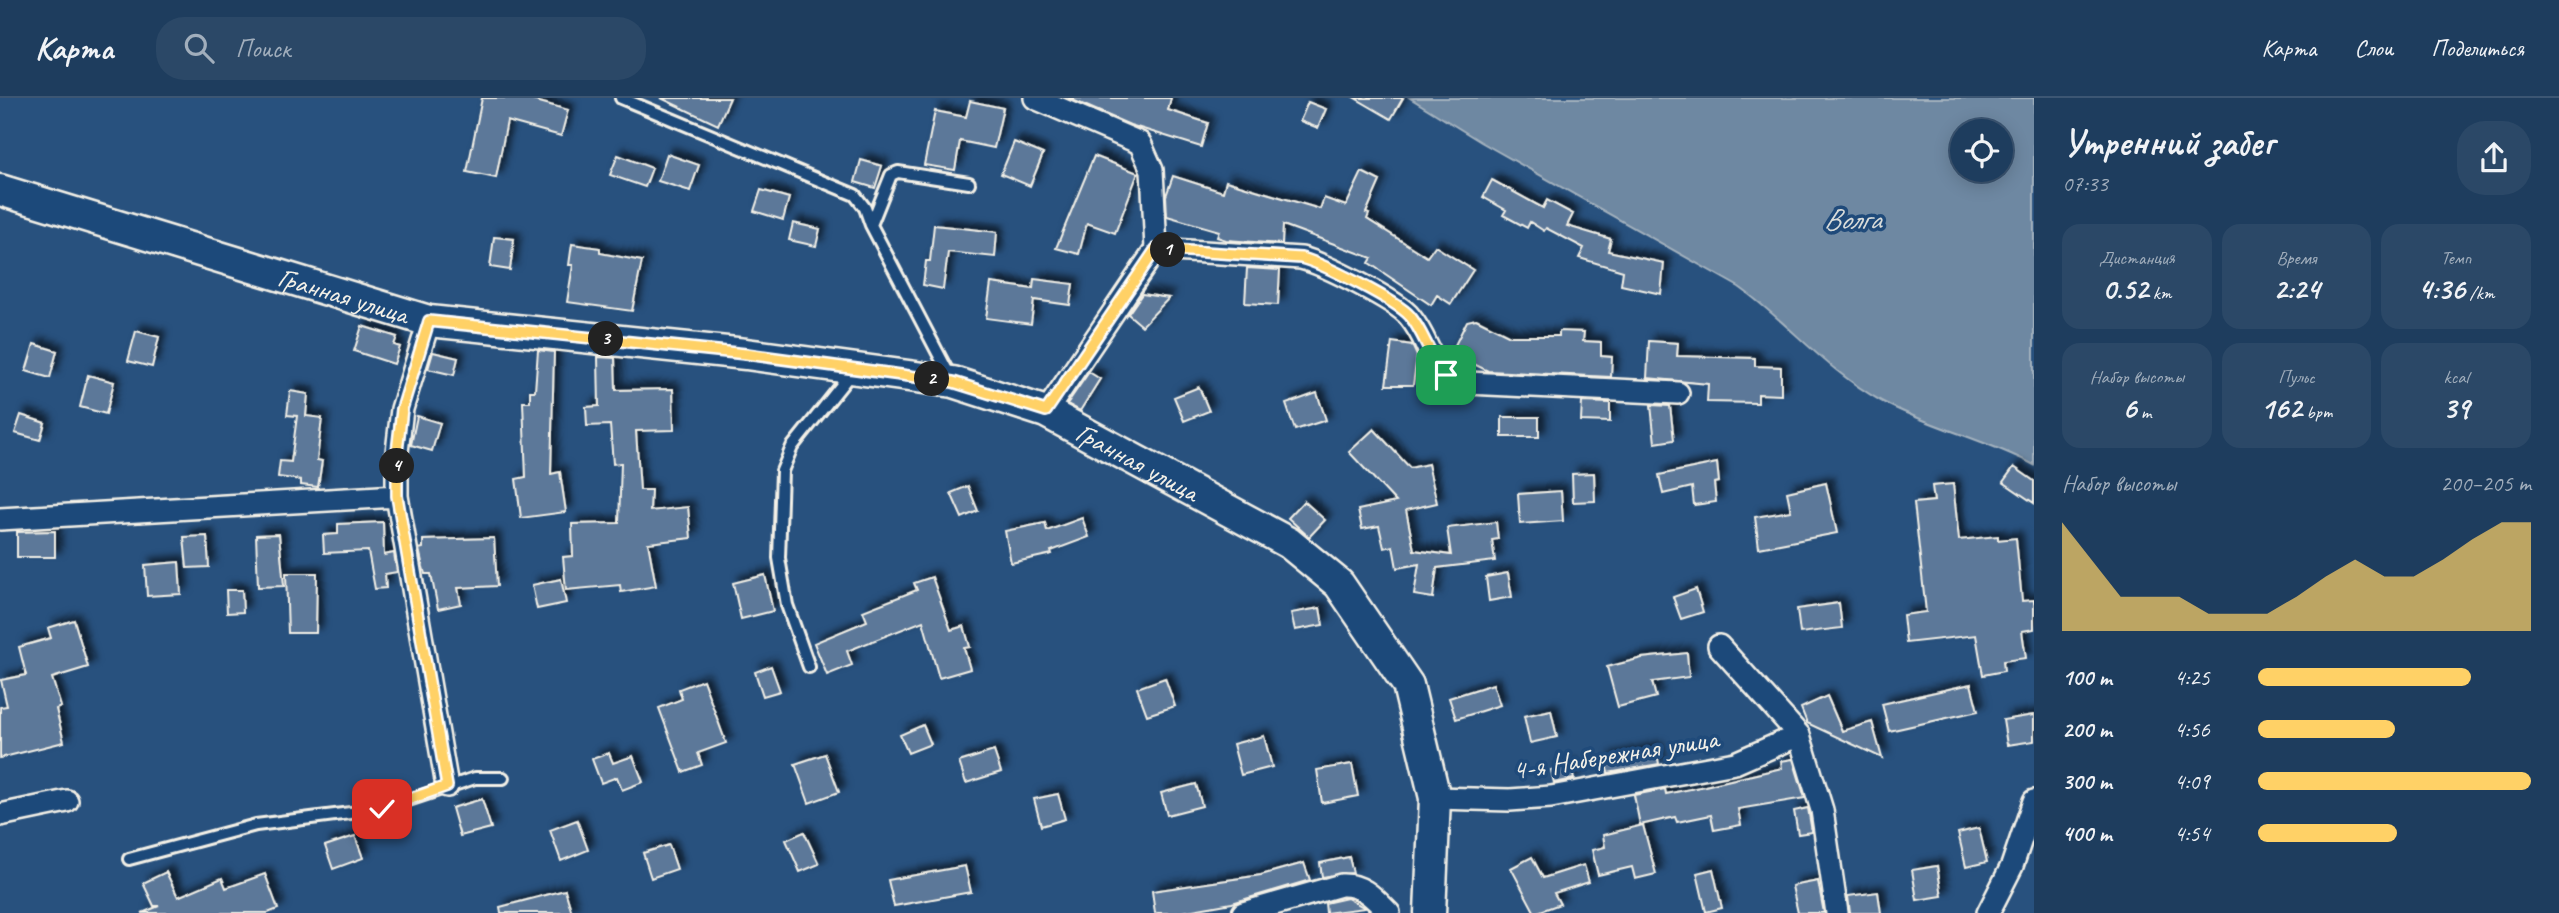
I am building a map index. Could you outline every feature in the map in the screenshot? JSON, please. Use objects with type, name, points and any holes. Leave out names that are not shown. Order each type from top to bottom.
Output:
[{"type":"street","points":[[1035,98],[1140,143],[1152,170],[1156,249],[1046,411]]},
{"type":"street","name":"Гранная улица","points":[[0,190],[429,321],[746,354],[953,382],[1046,411],[1289,542],[1339,584],[1408,685],[1435,798],[1430,913]]},
{"type":"street","points":[[1156,249],[1301,258],[1322,263],[1409,315],[1432,359],[1446,375],[1468,383],[1678,393]]},
{"type":"street","points":[[429,321],[402,409],[397,452],[397,496],[447,786]]},
{"type":"street","points":[[0,519],[397,496]]},
{"type":"street","points":[[1719,646],[1799,735],[1822,810],[1837,913]]},
{"type":"street","name":"4-я Набережная улица","points":[[1435,798],[1510,800],[1551,797],[1735,763],[1799,735]]},
{"type":"street","points":[[0,815],[67,801]]},
{"type":"street","points":[[1989,913],[2012,866],[2034,801]]},
{"type":"street","points":[[1242,913],[1341,885],[1354,884],[1367,891],[1389,913]]},
{"type":"lane","points":[[621,98],[842,187],[865,208],[871,225],[953,382]]},
{"type":"lane","points":[[871,225],[891,175],[898,172],[969,183]]},
{"type":"lane","points":[[808,667],[787,605],[779,558],[782,471],[792,447],[848,377],[953,382]]},
{"type":"lane","points":[[129,859],[256,825],[382,809],[475,778],[503,778]]},
{"type":"water","name":"Волга","points":[[1410,98],[2034,98],[2034,465],[1899,410],[1861,389],[1739,287],[1481,142]]},
{"type":"building","points":[[482,98],[525,98],[568,110],[561,136],[507,121],[496,178],[467,172]]},
{"type":"building","points":[[661,98],[730,98],[718,125]]},
{"type":"building","points":[[1068,98],[1171,98],[1168,110],[1208,123],[1201,147],[1130,125]]},
{"type":"building","points":[[1355,98],[1403,98],[1391,119]]},
{"type":"building","points":[[970,101],[1003,108],[994,148],[960,141],[955,170],[924,165],[935,111],[966,117]]},
{"type":"building","points":[[1308,102],[1326,109],[1318,128],[1300,121]]},
{"type":"building","points":[[1014,142],[1043,154],[1030,186],[1001,174]]},
{"type":"building","points":[[667,154],[699,165],[690,191],[658,181]]},
{"type":"building","points":[[618,155],[652,168],[645,187],[610,175]]},
{"type":"building","points":[[1094,156],[1138,173],[1115,233],[1087,223],[1079,254],[1056,248]]},
{"type":"building","points":[[861,160],[882,166],[875,188],[855,182]]},
{"type":"building","points":[[1362,172],[1380,181],[1366,213],[1369,214],[1367,219],[1427,257],[1435,246],[1473,270],[1451,304],[1437,295],[1431,305],[1369,263],[1372,258],[1283,225],[1282,244],[1226,240],[1217,237],[1219,231],[1167,216],[1166,196],[1173,176],[1223,192],[1226,181],[1320,209],[1324,198],[1346,206]]},
{"type":"building","points":[[1492,180],[1543,208],[1547,200],[1573,214],[1567,226],[1611,239],[1608,251],[1664,263],[1661,294],[1621,285],[1623,271],[1579,258],[1584,248],[1546,228],[1544,231],[1530,222],[1527,228],[1503,215],[1506,210],[1483,197]]},
{"type":"building","points":[[761,190],[789,198],[783,220],[754,211]]},
{"type":"building","points":[[793,223],[820,229],[816,246],[789,240]]},
{"type":"building","points":[[934,225],[997,232],[995,257],[948,252],[943,289],[923,285],[926,261],[930,261]]},
{"type":"building","points":[[494,237],[514,239],[510,270],[490,267]]},
{"type":"building","points":[[572,244],[600,248],[600,253],[642,261],[632,311],[567,302],[573,265],[569,265]]},
{"type":"building","points":[[1247,268],[1280,270],[1278,305],[1245,303]]},
{"type":"building","points":[[1034,279],[1073,284],[1070,305],[1034,300],[1031,324],[986,318],[991,283],[1033,289]]},
{"type":"building","points":[[1142,294],[1169,298],[1142,326],[1128,314]]},
{"type":"building","points":[[1476,319],[1510,336],[1559,336],[1559,331],[1584,332],[1583,341],[1601,342],[1601,356],[1612,357],[1611,377],[1488,371],[1451,353],[1467,321]]},
{"type":"building","points":[[362,326],[397,337],[394,345],[400,347],[394,364],[354,351]]},
{"type":"building","points":[[136,331],[159,337],[152,367],[128,361]]},
{"type":"building","points":[[1649,341],[1678,343],[1677,356],[1755,358],[1755,366],[1781,367],[1781,395],[1758,394],[1758,403],[1707,402],[1708,384],[1647,378]]},
{"type":"building","points":[[1392,342],[1412,345],[1417,356],[1413,385],[1386,385]]},
{"type":"building","points":[[34,344],[57,351],[50,378],[26,371]]},
{"type":"building","points":[[538,350],[554,352],[551,474],[560,472],[566,512],[521,518],[516,479],[526,477],[523,402],[530,402],[530,391],[535,391]]},
{"type":"building","points":[[433,352],[458,358],[454,375],[428,369]]},
{"type":"building","points":[[598,357],[615,358],[616,390],[673,389],[674,430],[636,431],[640,490],[651,490],[650,511],[688,507],[691,538],[648,543],[656,586],[621,592],[620,585],[566,590],[563,557],[573,556],[572,524],[619,523],[621,463],[613,464],[610,425],[587,426],[586,407],[599,406]]},
{"type":"building","points":[[1089,372],[1100,379],[1080,411],[1067,404]]},
{"type":"building","points":[[88,375],[114,382],[106,414],[80,407]]},
{"type":"building","points":[[1199,387],[1209,411],[1184,421],[1174,397]]},
{"type":"building","points":[[290,391],[308,394],[306,416],[322,418],[317,460],[322,461],[318,487],[301,485],[301,480],[278,477],[280,461],[291,462],[297,416],[287,415]]},
{"type":"building","points":[[1317,393],[1326,420],[1295,430],[1286,404]]},
{"type":"building","points":[[1582,402],[1610,403],[1610,422],[1581,421]]},
{"type":"building","points":[[1651,405],[1670,406],[1674,440],[1655,443]]},
{"type":"building","points":[[21,415],[45,423],[40,440],[15,433]]},
{"type":"building","points":[[417,416],[440,423],[432,451],[411,445]]},
{"type":"building","points":[[1502,417],[1539,417],[1539,437],[1502,437]]},
{"type":"building","points":[[1374,429],[1410,468],[1428,464],[1437,503],[1406,510],[1414,550],[1451,555],[1447,528],[1496,522],[1498,539],[1492,540],[1495,561],[1437,568],[1433,598],[1414,595],[1419,564],[1397,568],[1393,546],[1384,548],[1379,526],[1362,529],[1358,510],[1396,502],[1349,452]]},
{"type":"building","points":[[1717,463],[1719,482],[1714,483],[1716,502],[1694,505],[1692,487],[1663,494],[1659,475]]},
{"type":"building","points":[[2014,467],[2034,481],[2034,503],[2003,482]]},
{"type":"building","points":[[1594,473],[1595,501],[1573,502],[1572,474]]},
{"type":"building","points":[[1826,483],[1837,533],[1759,548],[1755,517],[1791,511],[1787,492]]},
{"type":"building","points":[[1953,484],[1959,540],[1998,536],[1998,540],[2016,538],[2022,601],[2034,600],[2034,629],[2022,631],[2026,658],[2003,661],[2004,671],[1983,675],[1976,635],[1906,643],[1903,615],[1926,612],[1914,503],[1934,501],[1932,486]]},
{"type":"building","points":[[968,486],[978,511],[962,518],[951,493]]},
{"type":"building","points":[[1561,491],[1563,521],[1520,524],[1518,494]]},
{"type":"building","points":[[1304,501],[1325,520],[1309,537],[1288,518]]},
{"type":"building","points":[[1082,518],[1089,537],[1051,551],[1052,554],[1011,563],[1005,531],[1045,523],[1047,531]]},
{"type":"building","points":[[383,522],[384,555],[394,553],[397,572],[385,574],[386,588],[375,589],[368,551],[324,553],[323,535],[338,534],[338,524]]},
{"type":"building","points":[[55,531],[55,557],[17,557],[17,532]]},
{"type":"building","points":[[279,534],[284,586],[258,587],[256,535]]},
{"type":"building","points":[[207,536],[209,567],[187,568],[184,537]]},
{"type":"building","points":[[494,538],[497,586],[458,588],[461,604],[438,609],[431,574],[425,574],[419,549],[423,548],[423,540]]},
{"type":"building","points":[[179,562],[181,594],[147,596],[145,565]]},
{"type":"building","points":[[286,573],[317,573],[316,633],[288,633]]},
{"type":"building","points":[[1508,573],[1512,597],[1489,601],[1486,577]]},
{"type":"building","points":[[765,575],[773,611],[741,619],[733,583]]},
{"type":"building","points":[[932,577],[951,630],[964,626],[970,647],[964,648],[970,669],[939,678],[923,621],[847,651],[852,665],[827,675],[814,643],[867,621],[863,611],[917,590],[914,583]]},
{"type":"building","points":[[561,579],[566,603],[537,609],[532,585]]},
{"type":"building","points":[[1696,589],[1703,612],[1681,619],[1673,597]]},
{"type":"building","points":[[226,590],[242,590],[243,612],[227,613]]},
{"type":"building","points":[[1839,603],[1842,628],[1800,633],[1797,609]]},
{"type":"building","points":[[1320,608],[1323,625],[1295,630],[1291,613]]},
{"type":"building","points":[[74,620],[88,667],[52,678],[61,707],[56,709],[64,742],[0,758],[0,707],[7,706],[1,680],[26,675],[19,647],[51,638],[48,628]]},
{"type":"building","points":[[1687,653],[1689,677],[1652,682],[1656,697],[1618,707],[1607,667],[1642,658]]},
{"type":"building","points":[[771,666],[780,691],[763,696],[755,672]]},
{"type":"building","points":[[1165,678],[1175,706],[1147,715],[1137,688]]},
{"type":"building","points":[[703,680],[726,743],[698,753],[702,765],[683,772],[659,708],[682,699],[679,689]]},
{"type":"building","points":[[1493,684],[1500,705],[1456,719],[1449,698]]},
{"type":"building","points":[[1971,684],[1978,711],[1889,731],[1882,704]]},
{"type":"building","points":[[1827,696],[1842,731],[1872,722],[1882,758],[1807,723],[1801,708]]},
{"type":"building","points":[[1551,710],[1557,737],[1530,743],[1524,716]]},
{"type":"building","points":[[2034,715],[2034,741],[2007,745],[2003,720]]},
{"type":"building","points":[[923,725],[931,744],[908,753],[900,735]]},
{"type":"building","points":[[1264,736],[1272,767],[1241,775],[1233,744]]},
{"type":"building","points":[[1656,748],[1659,764],[1608,773],[1605,759]]},
{"type":"building","points":[[994,751],[1001,772],[966,783],[959,762]]},
{"type":"building","points":[[609,753],[613,763],[633,756],[643,782],[622,790],[617,777],[601,783],[592,759]]},
{"type":"building","points":[[825,754],[839,792],[809,803],[795,764]]},
{"type":"building","points":[[1793,759],[1805,798],[1738,809],[1741,825],[1714,830],[1711,815],[1677,822],[1675,817],[1640,825],[1634,795],[1665,789],[1666,794],[1705,786],[1782,768],[1781,761]]},
{"type":"building","points":[[1352,764],[1358,796],[1322,803],[1317,770]]},
{"type":"building","points":[[1571,766],[1574,779],[1554,783],[1551,770]]},
{"type":"building","points":[[1196,784],[1202,806],[1167,815],[1161,793]]},
{"type":"building","points":[[1058,794],[1065,819],[1041,826],[1034,799]]},
{"type":"building","points":[[482,799],[491,828],[460,836],[452,808]]},
{"type":"building","points":[[1808,808],[1812,832],[1798,834],[1794,811]]},
{"type":"building","points":[[577,820],[588,850],[561,861],[550,830]]},
{"type":"building","points":[[1643,825],[1656,874],[1635,879],[1632,867],[1598,875],[1592,850],[1605,847],[1603,835]]},
{"type":"building","points":[[1979,828],[1987,862],[1966,867],[1958,833]]},
{"type":"building","points":[[804,832],[819,864],[800,872],[786,840]]},
{"type":"building","points":[[355,836],[363,858],[333,869],[325,846]]},
{"type":"building","points":[[669,845],[677,869],[651,878],[643,853]]},
{"type":"building","points":[[1349,857],[1353,873],[1322,877],[1320,863]]},
{"type":"building","points":[[1532,857],[1543,878],[1584,865],[1589,882],[1554,893],[1560,904],[1535,913],[1511,868]]},
{"type":"building","points":[[1304,863],[1310,880],[1232,903],[1176,913],[1155,913],[1152,891],[1261,875]]},
{"type":"building","points":[[965,866],[971,892],[894,906],[888,880]]},
{"type":"building","points":[[1937,866],[1942,896],[1917,900],[1912,870]]},
{"type":"building","points":[[1713,869],[1722,908],[1706,912],[1697,873]]},
{"type":"building","points":[[166,872],[178,897],[222,878],[226,888],[265,874],[278,909],[268,913],[142,913],[159,906],[154,906],[143,883]]},
{"type":"building","points":[[1818,881],[1824,913],[1798,913],[1792,886]]},
{"type":"building","points":[[565,890],[572,913],[501,913],[500,907]]},
{"type":"building","points":[[1878,892],[1881,913],[1850,913],[1848,896]]},
{"type":"building","points":[[1347,898],[1365,908],[1326,913],[1325,903]]},
{"type":"route","points":[[382,809],[447,786],[397,496],[397,452],[402,409],[429,321],[746,354],[953,382],[1046,411],[1156,249],[1301,258],[1322,263],[1409,315],[1432,359],[1446,375]]}]
